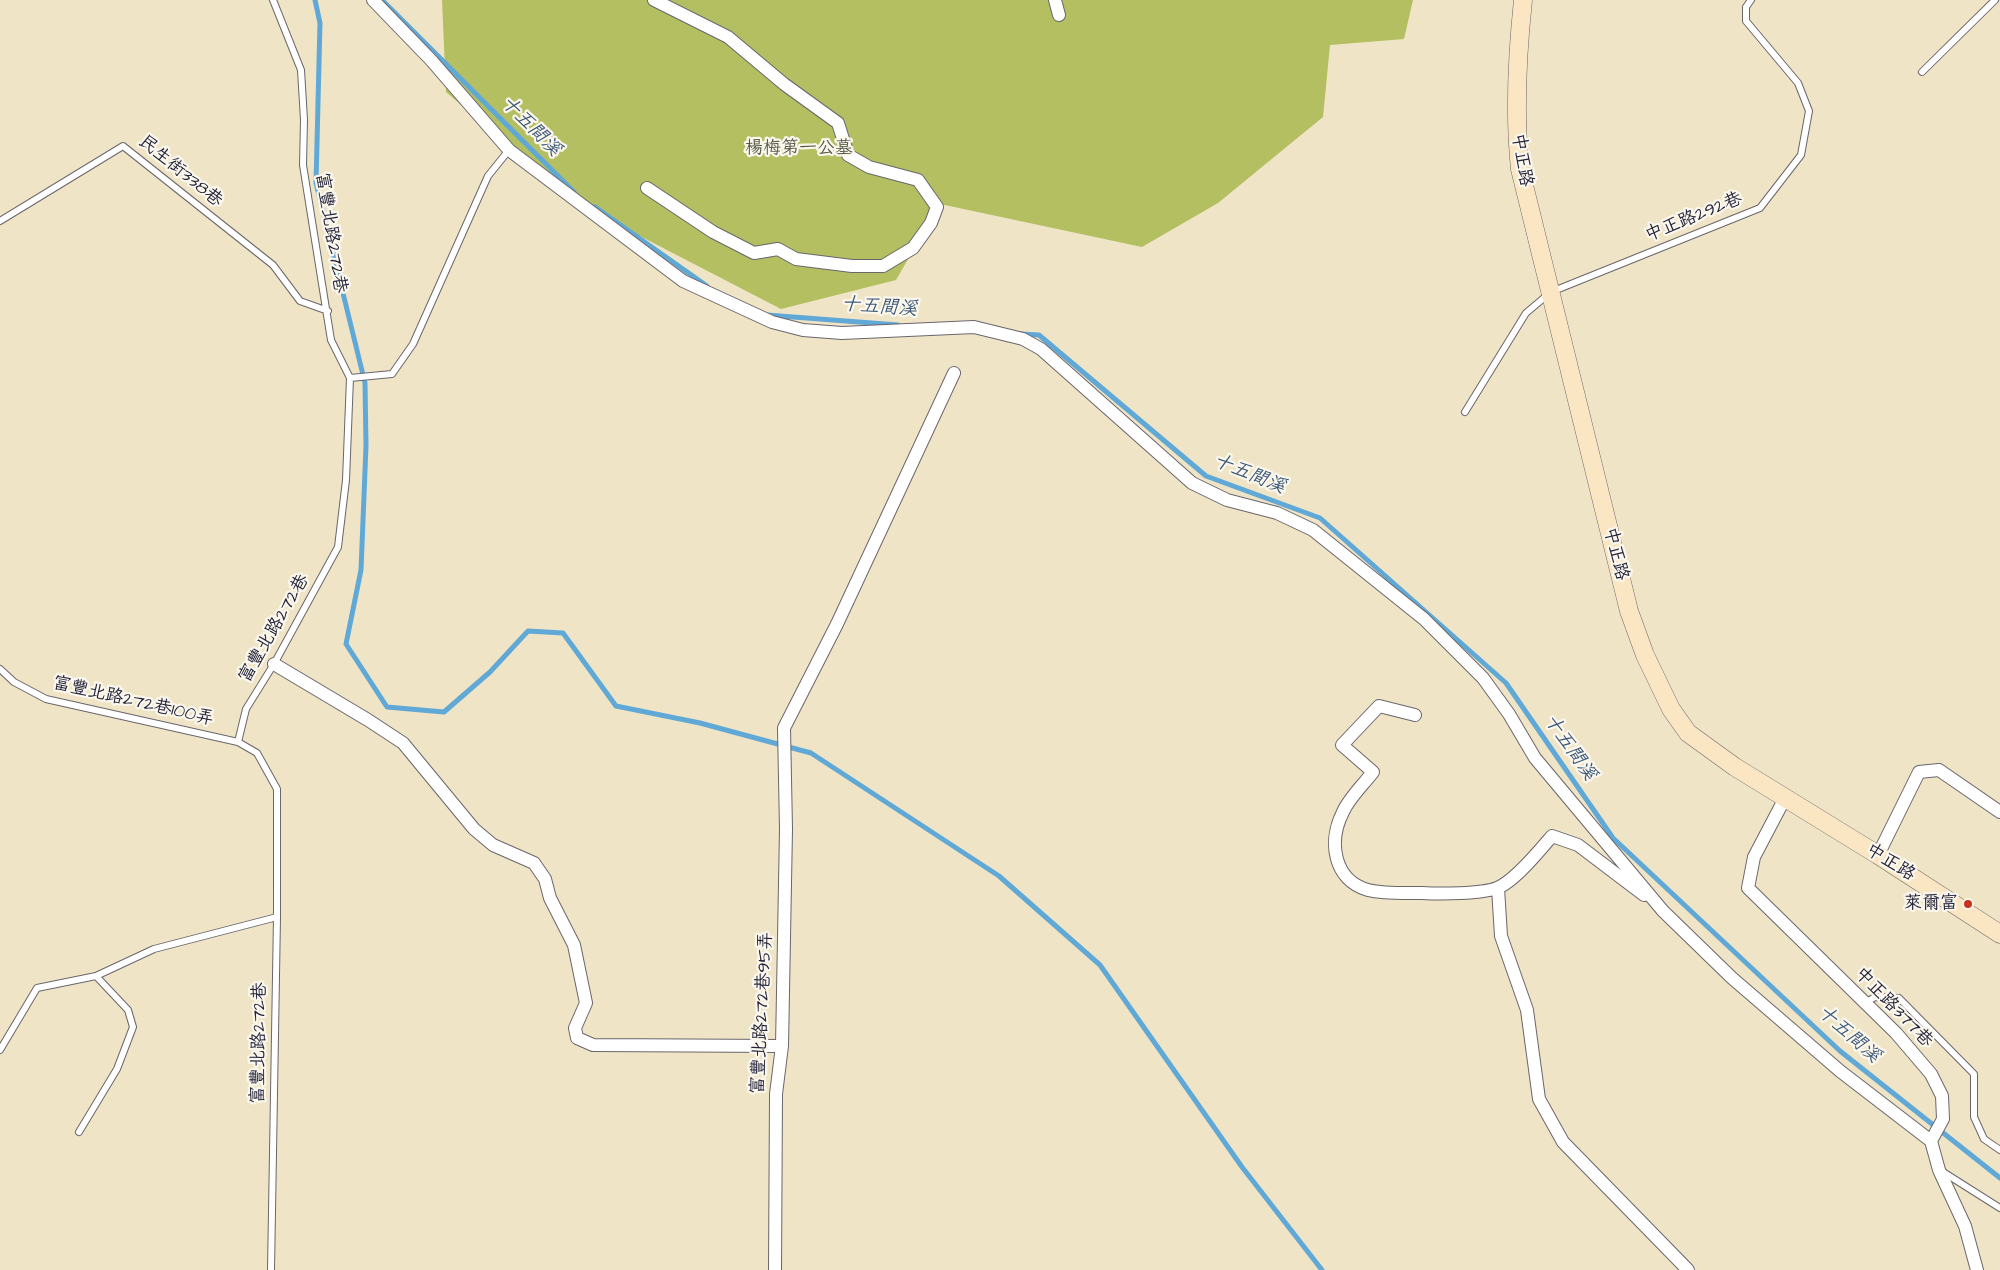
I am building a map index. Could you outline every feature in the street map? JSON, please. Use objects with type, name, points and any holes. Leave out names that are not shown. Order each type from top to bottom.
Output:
[{"type":"street","points":[[373,0],[431,60],[508,150],[682,281],[772,322],[803,330],[842,333],[974,327],[1023,339],[1041,349],[1192,484],[1227,500],[1277,512],[1313,530],[1424,619],[1483,678],[1509,714],[1535,758],[1664,911],[1732,978],[1840,1071],[1931,1141],[1939,1170],[1965,1226],[1977,1270]]},
{"type":"street","points":[[648,188],[712,232],[754,253],[778,249],[796,259],[852,266],[883,266],[913,248],[931,223],[937,207],[918,180],[869,167],[848,155],[838,123],[784,84],[728,38],[654,0]]},
{"type":"street","points":[[1055,0],[1059,15]]},
{"type":"street","name":"中正路","points":[[1522,0],[1516,66],[1515,113],[1520,169],[1629,611],[1645,655],[1671,709],[1688,733],[1735,767],[1878,855],[2000,934]]},
{"type":"street","name":"富豐北路272巷95弄","points":[[775,1270],[776,1094],[782,1046],[786,829],[784,728],[842,615],[954,373]]},
{"type":"street","points":[[274,664],[368,720],[403,744],[474,829],[493,845],[534,863],[545,879],[550,898],[574,944],[586,1003],[575,1028],[577,1038],[593,1045],[782,1046]]},
{"type":"street","points":[[1414,715],[1379,706],[1342,744],[1373,772],[1343,812],[1333,846],[1342,871],[1358,886],[1373,891],[1449,894],[1498,888],[1528,864],[1552,836],[1578,846],[1664,911]]},
{"type":"street","points":[[1878,855],[1919,772],[1939,770],[2000,812]]},
{"type":"street","name":"中正路377巷","points":[[1785,798],[1754,857],[1748,888],[1896,1033],[1931,1074],[1942,1096],[1944,1119],[1931,1141]]},
{"type":"street","points":[[1498,888],[1501,936],[1528,1010],[1539,1099],[1563,1142],[1688,1270]]},
{"type":"lane","name":"富豐北路272巷","points":[[271,1270],[277,917],[277,789],[257,752],[238,742],[246,709],[274,664],[338,547],[346,480],[351,378],[331,340],[328,311],[303,165],[304,120],[301,70],[273,0]]},
{"type":"lane","name":"中正路292巷","points":[[1465,412],[1526,314],[1551,292],[1760,208],[1801,155],[1809,111],[1798,83],[1746,21],[1746,7],[1751,0]]},
{"type":"lane","points":[[1922,72],[1995,0]]},
{"type":"lane","name":"民生街338巷","points":[[0,221],[123,146],[273,265],[300,301],[328,311]]},
{"type":"lane","points":[[351,378],[392,374],[413,344],[488,176],[508,150]]},
{"type":"lane","name":"富豐北路272巷100弄","points":[[0,669],[14,682],[46,699],[238,742]]},
{"type":"lane","points":[[0,1050],[37,988],[96,976],[154,949],[277,917]]},
{"type":"lane","points":[[79,1132],[117,1069],[133,1028],[128,1010],[96,976]]},
{"type":"lane","points":[[1865,1003],[1874,997],[1898,998],[1974,1074],[1974,1117],[1984,1139],[2000,1150]]},
{"type":"lane","points":[[1939,1170],[2000,1208]]},
{"type":"green space","name":"楊梅第一公墓","points":[[442,0],[1413,0],[1404,39],[1330,45],[1323,117],[1218,203],[1142,247],[940,204],[896,280],[781,309],[636,234],[537,170],[446,92]]},
{"type":"waterway","points":[[315,0],[320,23],[316,183],[365,383],[366,446],[361,570],[346,644],[387,707],[444,712],[490,672],[528,631],[563,633],[616,706],[700,723],[811,753],[999,876],[1100,965],[1242,1167],[1322,1270]]},
{"type":"waterway","name":"十五間溪","points":[[382,0],[574,192]]},
{"type":"waterway","name":"十五間溪","points":[[595,207],[707,286]]},
{"type":"waterway","name":"十五間溪","points":[[767,315],[898,325]]},
{"type":"waterway","name":"十五間溪","points":[[1021,334],[1039,335],[1206,476],[1320,518],[1506,683],[1613,838],[1840,1051],[2000,1178]]},
{"type":"place","name":"萊爾富","points":[[1968,904]]}]
